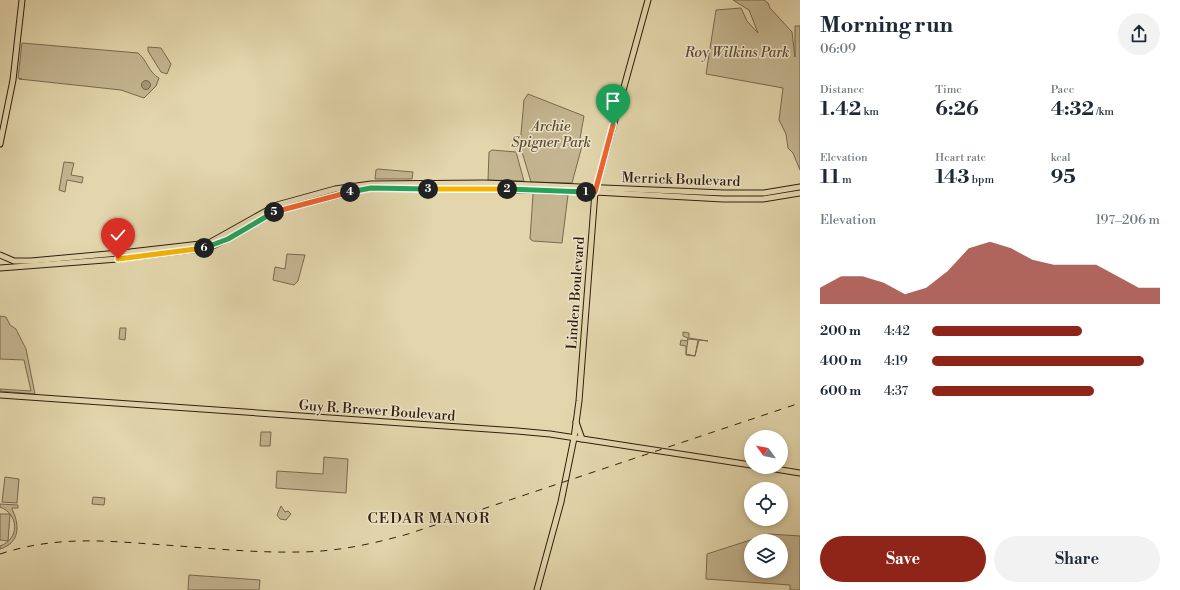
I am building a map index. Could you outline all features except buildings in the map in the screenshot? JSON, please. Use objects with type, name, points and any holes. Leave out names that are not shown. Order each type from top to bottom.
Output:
[{"type":"main road","points":[[0,144],[12,80],[22,0]]},
{"type":"main road","name":"Linden Boulevard","points":[[537,590],[561,502],[574,438],[596,190],[648,0]]},
{"type":"main road","name":"Merrick Boulevard","points":[[0,255],[16,261],[45,260],[209,243],[226,235],[277,205],[355,185],[409,183],[596,190],[763,199],[800,193]]},
{"type":"main road","name":"Merrick Boulevard","points":[[726,196],[764,193],[800,187]]},
{"type":"main road","name":"Merrick Boulevard","points":[[0,268],[116,259],[208,248],[228,239],[278,210],[368,188],[596,190]]},
{"type":"main road","name":"Guy R. Brewer Boulevard","points":[[0,395],[517,430],[744,464]]},
{"type":"main road","points":[[576,421],[582,439]]},
{"type":"main road","points":[[788,471],[800,473]]},
{"type":"green space","name":"Roy Wilkins Park","points":[[733,0],[764,0],[768,3],[770,8],[792,32],[795,57],[795,26],[800,26],[800,170],[793,153],[788,148],[786,134],[779,120],[783,88],[706,74],[716,10],[741,8],[747,21],[758,33],[749,10]]},
{"type":"green space","points":[[22,43],[138,53],[153,73],[159,78],[156,86],[144,98],[121,90],[19,79],[22,79],[18,78]]},
{"type":"green space","points":[[148,47],[161,48],[171,64],[167,74],[161,72],[148,51]]},
{"type":"green space","name":"Archie Spigner Park","points":[[528,94],[584,116],[579,144],[582,146],[572,183],[531,182],[520,145],[524,100]]},
{"type":"green space","name":"Archie Spigner Park","points":[[492,150],[516,152],[524,181],[488,180],[489,152]]},
{"type":"green space","points":[[64,162],[74,163],[71,175],[83,177],[82,183],[67,180],[65,192],[59,190]]},
{"type":"green space","points":[[376,170],[413,172],[412,179],[375,179]]},
{"type":"green space","points":[[533,194],[568,195],[562,243],[533,241],[530,239]]},
{"type":"green space","points":[[287,254],[305,255],[298,281],[294,285],[273,280],[275,267],[285,269]]},
{"type":"green space","points":[[0,316],[6,317],[10,325],[16,329],[26,349],[35,394],[0,391],[0,389],[31,391],[24,360],[0,359]]},
{"type":"green space","points":[[120,328],[126,328],[125,340],[119,339]]},
{"type":"green space","points":[[683,332],[689,333],[689,338],[708,341],[699,340],[695,356],[698,340],[688,339],[686,354],[686,346],[680,345],[681,340],[687,341],[688,338],[683,336]]},
{"type":"green space","points":[[261,432],[271,432],[270,446],[260,446]]},
{"type":"green space","points":[[324,457],[348,459],[346,493],[276,488],[277,471],[323,474]]},
{"type":"green space","points":[[5,477],[19,479],[17,503],[2,502]]},
{"type":"green space","points":[[93,497],[105,498],[104,505],[92,504]]},
{"type":"green space","points":[[0,504],[18,505],[18,508],[12,508],[17,527],[15,538],[7,546],[0,549],[0,546],[7,543],[11,538],[15,526],[11,515],[0,507]]},
{"type":"green space","points":[[281,506],[285,512],[288,511],[291,514],[286,520],[280,519],[277,515]]},
{"type":"green space","points":[[0,514],[10,514],[8,541],[0,540]]},
{"type":"green space","points":[[788,535],[800,536],[800,590],[790,590],[790,585],[706,579],[707,554],[744,542],[744,578],[788,578]]},
{"type":"green space","points":[[189,575],[260,580],[259,590],[188,590]]},
{"type":"shaded area","points":[[146,80],[151,85],[146,90],[141,85]]},
{"type":"railway","points":[[0,554],[38,545],[75,541],[112,541],[243,551],[280,552],[312,552],[354,547],[408,534],[800,403]]},
{"type":"district","name":"CEDAR MANOR","points":[[429,518]]},
{"type":"route","points":[[118,259],[208,248],[228,239],[278,210],[368,188],[595,192],[613,125]]}]
